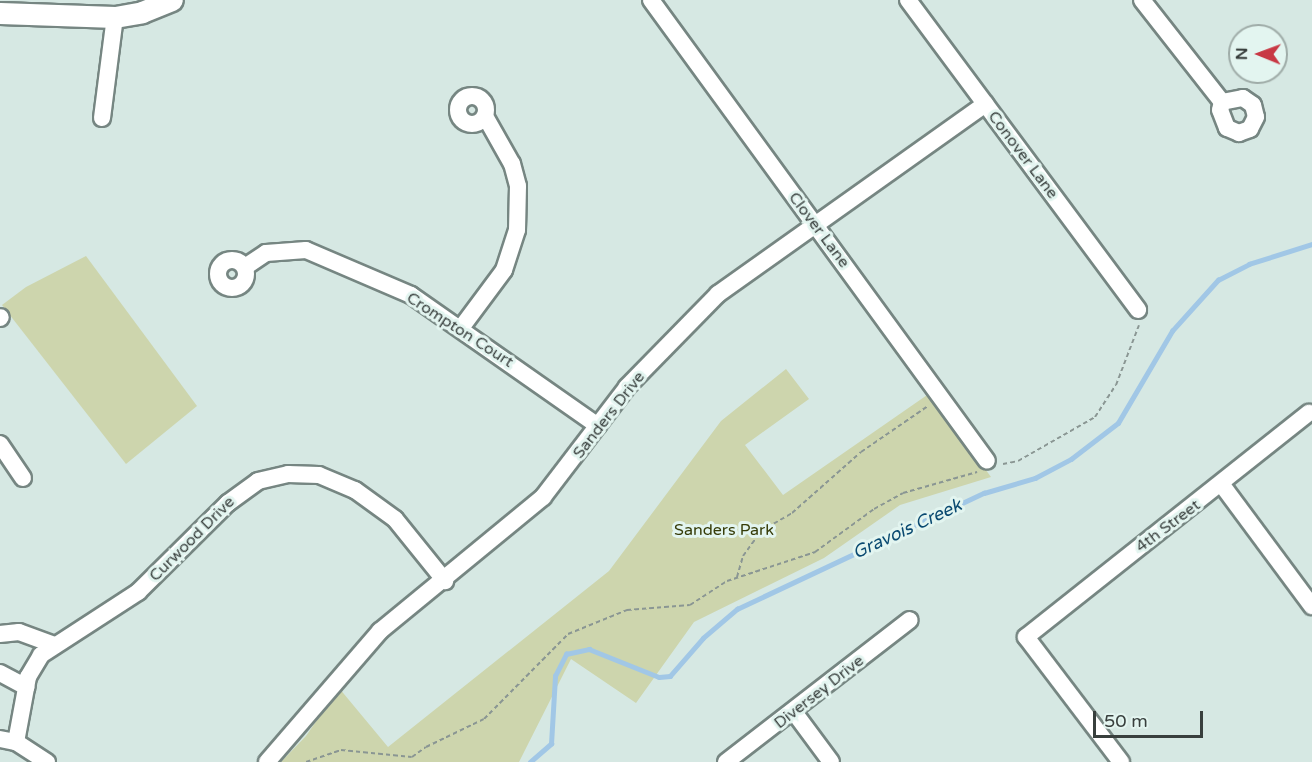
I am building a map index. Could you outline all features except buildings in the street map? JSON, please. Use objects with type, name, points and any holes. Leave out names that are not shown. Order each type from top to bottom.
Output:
[{"type":"street","points":[[0,13],[115,17],[142,12],[171,0]]},
{"type":"street","name":"Clover Lane","points":[[651,0],[943,397],[989,466]]},
{"type":"street","name":"Conover Lane","points":[[908,0],[1138,310]]},
{"type":"street","points":[[1142,0],[1222,102]]},
{"type":"street","points":[[102,118],[115,17]]},
{"type":"street","name":"Sanders Drive","points":[[267,762],[301,727],[357,653],[543,497],[627,387],[718,294],[985,104]]},
{"type":"street","points":[[461,328],[504,270],[517,230],[518,186],[512,164],[485,116]]},
{"type":"street","name":"Crompton Court","points":[[245,267],[266,253],[306,250],[411,295],[598,426]]},
{"type":"street","name":"4th Street","points":[[1120,762],[1026,637],[1222,485],[1309,413]]},
{"type":"street","points":[[0,444],[23,478]]},
{"type":"street","name":"Curwood Drive","points":[[8,741],[34,664],[54,645],[138,592],[243,489],[288,474],[332,477],[367,497],[395,519],[445,581]]},
{"type":"street","points":[[1222,485],[1312,606]]},
{"type":"street","name":"Diversey Drive","points":[[726,762],[794,712],[910,620]]},
{"type":"street","points":[[0,634],[20,632],[54,645]]},
{"type":"street","points":[[0,673],[26,687]]},
{"type":"street","points":[[794,712],[831,762]]},
{"type":"street","points":[[8,741],[47,762]]},
{"type":"path","points":[[306,762],[341,750],[414,756],[484,719],[568,634],[627,610],[690,605],[736,577],[815,552],[868,513],[903,494],[989,466],[1018,460],[1077,430],[1100,411],[1136,340],[1138,310]]},
{"type":"path","points":[[736,577],[743,556],[761,531],[792,513],[861,452],[943,397]]},
{"type":"path","points":[[414,756],[419,762]]},
{"type":"green space","points":[[86,256],[197,406],[126,464],[2,305],[26,287]]},
{"type":"green space","name":"Sanders Park","points":[[786,369],[809,399],[745,445],[783,495],[930,393],[991,477],[900,505],[824,558],[694,622],[636,703],[571,659],[519,762],[281,762],[306,736],[339,688],[388,747],[609,571],[721,421]]},
{"type":"waterway","name":"Gravois Creek","points":[[530,762],[551,744],[555,676],[566,654],[589,649],[659,677],[670,676],[703,638],[737,609],[984,493],[1035,478],[1071,459],[1118,423],[1172,331],[1218,280],[1249,264],[1312,244]]}]
